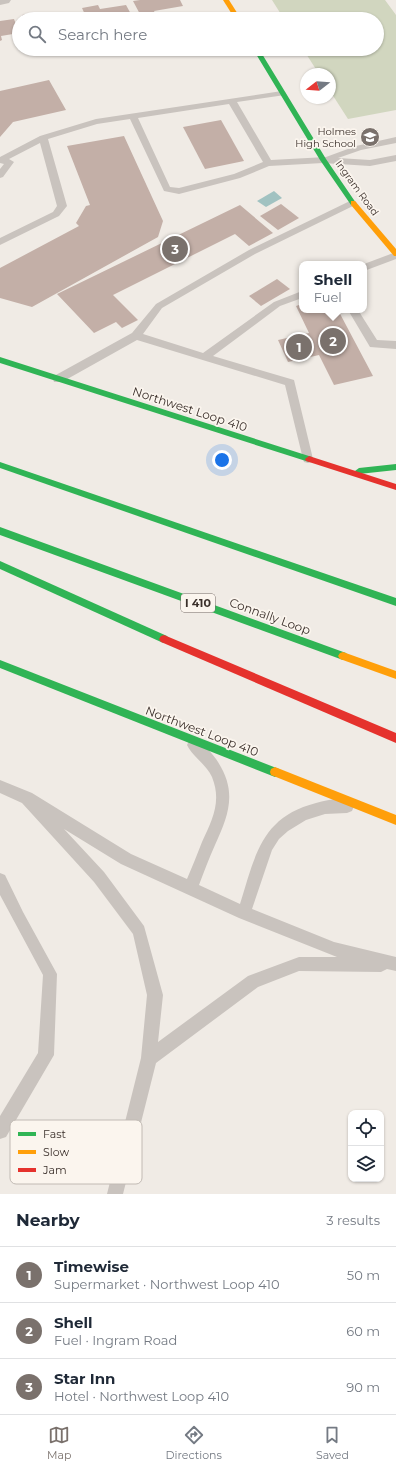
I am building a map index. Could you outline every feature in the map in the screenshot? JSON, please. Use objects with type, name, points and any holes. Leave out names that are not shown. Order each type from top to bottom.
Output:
[{"type":"main road","points":[[226,0],[234,12]]},
{"type":"main road","name":"Ingram Road","points":[[260,56],[323,160],[352,203],[396,254]]},
{"type":"main road","name":"Northwest Loop 410","points":[[0,360],[396,487]]},
{"type":"main road","points":[[0,464],[396,602]]},
{"type":"main road","points":[[334,467],[362,471],[396,467]]},
{"type":"main road","name":"Connally Loop","points":[[0,531],[396,675]]},
{"type":"main road","points":[[0,565],[135,627],[396,738]]},
{"type":"main road","name":"Northwest Loop 410","points":[[0,664],[396,820]]},
{"type":"street","points":[[0,1],[4,0]]},
{"type":"lane","points":[[1,160],[43,138],[96,122],[282,93]]},
{"type":"lane","points":[[232,101],[268,163]]},
{"type":"lane","points":[[133,116],[167,189],[179,191],[237,176],[268,163],[323,160],[370,163],[396,158]]},
{"type":"lane","points":[[0,242],[56,214],[62,206],[43,138]]},
{"type":"lane","points":[[323,160],[359,148],[396,140]]},
{"type":"lane","points":[[0,175],[10,162],[1,160]]},
{"type":"lane","points":[[58,379],[136,336],[159,306],[252,252],[352,203]]},
{"type":"lane","points":[[367,267],[396,254]]},
{"type":"lane","points":[[204,357],[277,304],[299,295]]},
{"type":"lane","points":[[355,313],[374,344],[396,345]]},
{"type":"lane","points":[[136,336],[290,383],[308,459]]},
{"type":"lane","points":[[180,735],[208,758],[216,770],[222,785],[223,798],[221,815],[190,888]]},
{"type":"lane","points":[[0,786],[27,798],[126,859],[244,913],[334,949],[396,964]]},
{"type":"lane","points":[[27,798],[99,877],[139,931],[155,995],[149,1058],[134,1120]]},
{"type":"lane","points":[[244,913],[268,843],[278,830],[289,822],[322,808],[336,806],[360,806]]},
{"type":"lane","points":[[0,880],[18,917],[50,974],[46,1055],[0,1131]]},
{"type":"lane","points":[[149,1058],[253,981],[298,964],[396,964]]},
{"type":"lane","points":[[115,1194],[118,1184]]},
{"type":"green space","points":[[272,0],[385,0],[396,15],[396,110],[348,119],[336,100],[336,68],[315,68],[307,56],[384,56],[384,12],[280,12]]},
{"type":"water","points":[[274,191],[282,198],[266,207],[257,201]]},
{"type":"building","points":[[180,0],[183,6],[154,12],[139,12],[133,1]]},
{"type":"building","points":[[98,5],[100,9],[126,5],[130,12],[84,12],[82,8]]},
{"type":"building","points":[[12,19],[12,34],[1,36],[2,40],[0,41],[0,21]]},
{"type":"building","points":[[49,80],[66,110],[13,122],[0,137],[0,91]]},
{"type":"building","points":[[221,120],[244,161],[205,169],[183,127]]},
{"type":"building","points":[[124,136],[163,221],[158,237],[32,307],[0,298],[0,268],[79,226],[76,223],[86,206],[90,205],[67,146]]},
{"type":"building","points":[[281,204],[299,218],[278,230],[260,216]]},
{"type":"building","points":[[240,205],[273,233],[249,246],[235,234],[113,295],[138,320],[122,328],[116,322],[94,333],[57,294]]},
{"type":"building","points":[[277,279],[290,289],[261,306],[249,296]]},
{"type":"building","points":[[299,305],[299,312],[296,306]]},
{"type":"building","points":[[299,313],[340,313],[373,376],[334,385],[319,355],[288,362],[278,340],[309,333]]},
{"type":"traffic: fast","points":[[260,56],[323,160],[353,203]]},
{"type":"traffic: fast","points":[[0,360],[309,459]]},
{"type":"traffic: fast","points":[[0,465],[396,602]]},
{"type":"traffic: fast","points":[[359,471],[396,467]]},
{"type":"traffic: fast","points":[[0,531],[343,656]]},
{"type":"traffic: fast","points":[[0,565],[164,639]]},
{"type":"traffic: fast","points":[[0,664],[275,772]]},
{"type":"traffic: slow","points":[[226,0],[234,12]]},
{"type":"traffic: slow","points":[[353,203],[396,254]]},
{"type":"traffic: slow","points":[[343,656],[396,675]]},
{"type":"traffic: slow","points":[[275,772],[396,820]]},
{"type":"traffic: jam","points":[[309,459],[396,487]]},
{"type":"traffic: jam","points":[[164,639],[396,738]]},
{"type":"place","name":"Holmes High School","points":[[370,137]]},
{"type":"place","name":"Star Inn","points":[[175,249]]},
{"type":"place","name":"Shell","points":[[333,341]]},
{"type":"place","name":"Timewise","points":[[299,347]]}]
